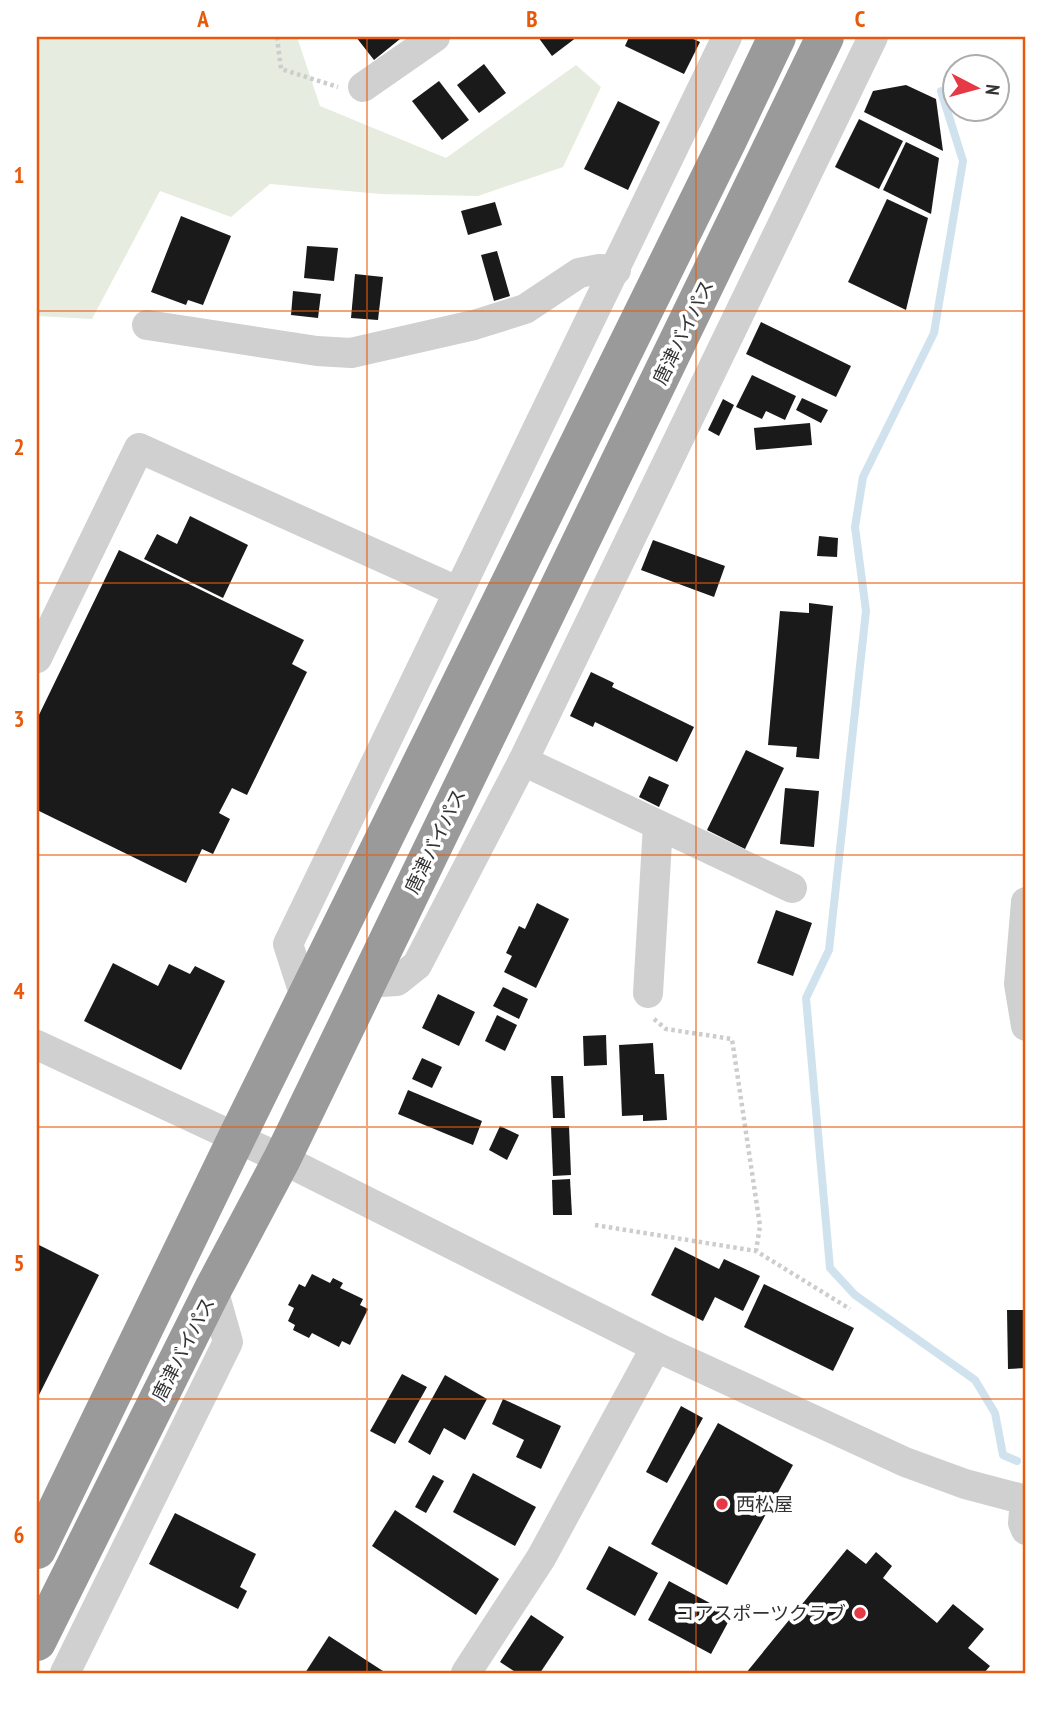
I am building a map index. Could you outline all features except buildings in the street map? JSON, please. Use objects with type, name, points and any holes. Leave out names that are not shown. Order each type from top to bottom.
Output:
[{"type":"highway","points":[[40,1530],[306,1000],[777,37]]},
{"type":"highway","name":"唐津バイパス","points":[[37,1642],[213,1289],[282,1158],[825,37]]},
{"type":"street","points":[[363,88],[435,37]]},
{"type":"street","points":[[306,1000],[288,944],[727,37]]},
{"type":"street","points":[[366,982],[397,981],[417,965],[523,761],[873,37]]},
{"type":"street","points":[[689,118],[729,138]]},
{"type":"street","points":[[769,157],[806,176]]},
{"type":"street","points":[[147,325],[317,351],[351,353],[474,325],[525,309],[579,273],[599,269],[616,270]]},
{"type":"street","points":[[37,658],[139,448],[457,591]]},
{"type":"street","points":[[492,521],[532,540]]},
{"type":"street","points":[[572,559],[612,578]]},
{"type":"street","points":[[523,761],[792,888]]},
{"type":"street","points":[[648,993],[658,825]]},
{"type":"street","points":[[1026,902],[1019,984],[1026,1026]]},
{"type":"street","points":[[37,1045],[282,1158],[656,1347],[905,1462],[965,1484],[1026,1500],[1023,1523],[1026,1530]]},
{"type":"street","points":[[65,1673],[228,1342],[213,1289]]},
{"type":"street","points":[[466,1673],[541,1558],[656,1347]]},
{"type":"path","points":[[277,37],[281,69],[331,87],[363,88]]},
{"type":"path","points":[[648,993],[648,1013],[666,1029],[732,1039],[760,1226],[756,1251]]},
{"type":"path","points":[[596,1224],[756,1251],[850,1309]]},
{"type":"shaded area","points":[[37,37],[297,37],[320,106],[446,158],[576,65],[601,87],[563,167],[478,196],[381,194],[270,184],[231,217],[160,191],[92,319],[37,316]]},
{"type":"waterway","points":[[951,122],[963,161],[934,333],[863,477],[855,527],[866,611],[829,950],[806,998],[830,1268],[855,1295],[975,1380],[995,1413],[1003,1455],[1017,1461]]},
{"type":"place","name":"西松屋","points":[[722,1504]]},
{"type":"place","name":"コアスポーツクラブ","points":[[860,1613]]}]
